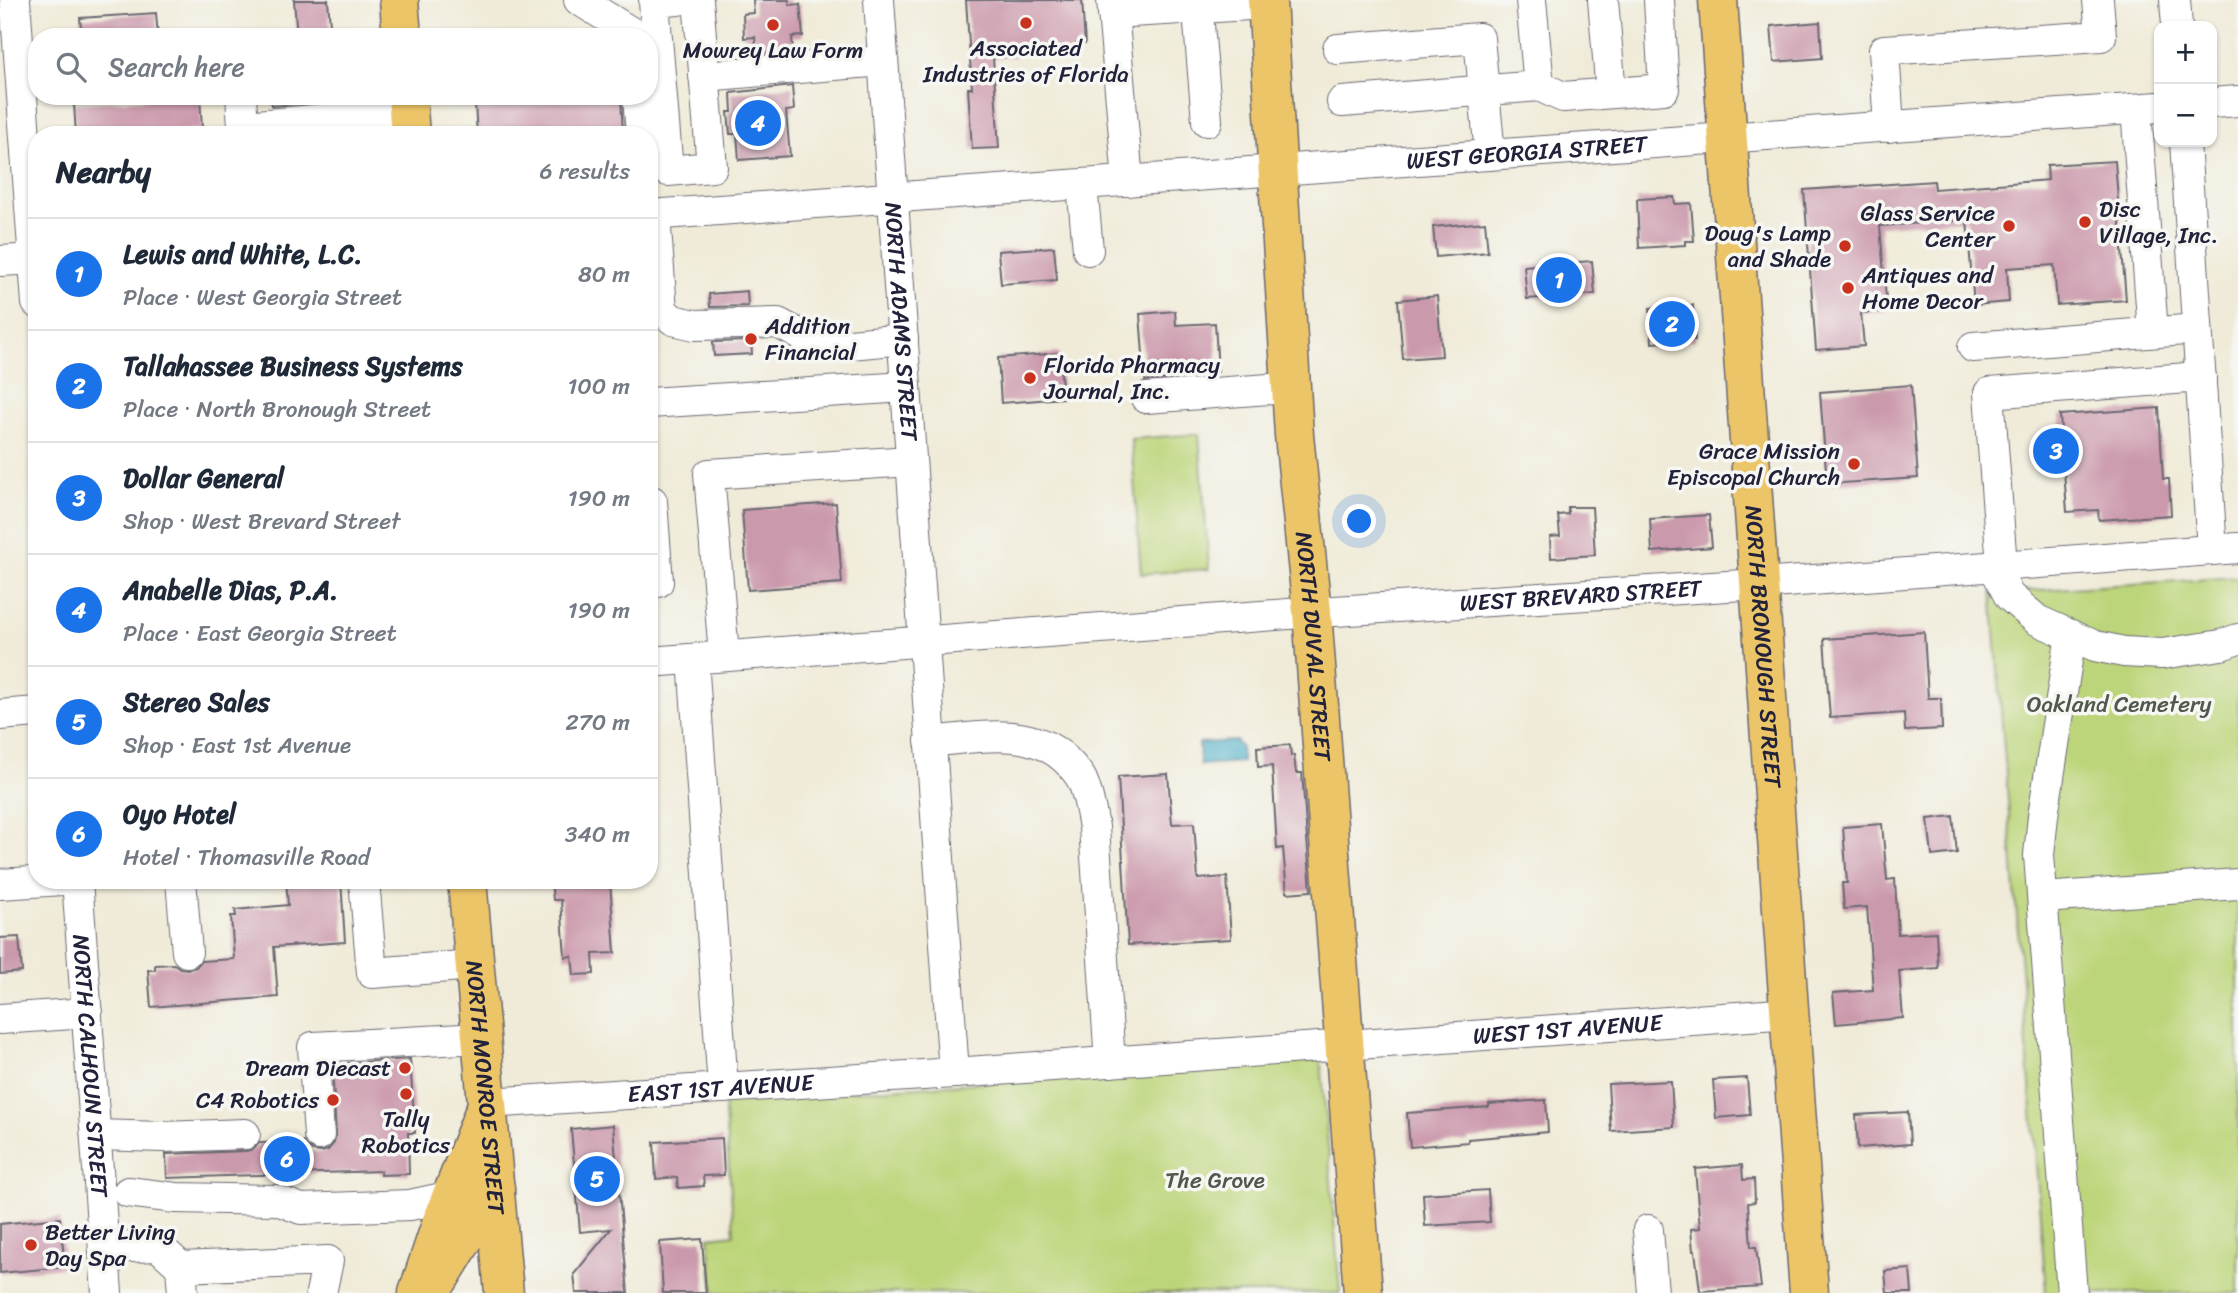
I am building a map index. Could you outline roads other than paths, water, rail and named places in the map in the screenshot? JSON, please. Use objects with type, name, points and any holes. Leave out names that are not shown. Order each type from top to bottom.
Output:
[{"type":"main road","points":[[400,0],[402,28]]},
{"type":"main road","name":"NORTH BRONOUGH STREET","points":[[1718,0],[1809,1293]]},
{"type":"main road","name":"NORTH DUVAL STREET","points":[[1267,2],[1290,390],[1312,612],[1363,1293]]},
{"type":"main road","name":"NORTH MONROE STREET","points":[[468,889],[504,1293]]},
{"type":"main road","points":[[418,1293],[487,1103]]},
{"type":"main road","points":[[431,1293],[495,1188]]},
{"type":"main road","points":[[443,1293],[460,1293]]},
{"type":"street","points":[[15,0],[28,144]]},
{"type":"street","points":[[579,0],[624,28]]},
{"type":"street","points":[[656,28],[654,2],[678,0]]},
{"type":"street","points":[[658,50],[668,171],[712,167],[698,0]]},
{"type":"street","name":"NORTH ADAMS STREET","points":[[879,0],[954,1073]]},
{"type":"street","points":[[1531,0],[1539,86]]},
{"type":"street","points":[[1603,0],[1611,93]]},
{"type":"street","points":[[1342,102],[1539,86],[1563,97],[1664,89],[1658,0]]},
{"type":"street","points":[[1889,127],[1884,50],[2101,36],[2098,0]]},
{"type":"street","points":[[2175,0],[2177,21]]},
{"type":"street","points":[[1128,181],[1112,6],[1267,2]]},
{"type":"street","points":[[1198,4],[1207,121]]},
{"type":"street","points":[[1338,50],[1479,38],[1490,155]]},
{"type":"street","points":[[704,76],[883,61]]},
{"type":"street","points":[[2217,103],[2238,101]]},
{"type":"street","points":[[242,105],[243,126],[408,115]]},
{"type":"street","points":[[639,105],[640,126]]},
{"type":"street","points":[[2148,108],[2153,332]]},
{"type":"street","name":"WEST GEORGIA STREET","points":[[658,215],[2148,108]]},
{"type":"street","points":[[2185,147],[2201,377],[2225,549]]},
{"type":"street","points":[[689,169],[692,212]]},
{"type":"street","points":[[1082,185],[1088,250]]},
{"type":"street","points":[[0,261],[28,259]]},
{"type":"street","points":[[658,272],[662,310],[673,320],[695,325],[778,323],[816,343],[830,346],[903,339]]},
{"type":"street","points":[[1973,347],[2197,329]]},
{"type":"street","points":[[2201,377],[1989,393],[1998,567],[2009,596],[2037,620],[2095,646],[2143,654],[2186,652],[2238,639]]},
{"type":"street","points":[[658,402],[906,387]]},
{"type":"street","points":[[1146,398],[1269,389],[1290,390]]},
{"type":"street","points":[[724,655],[709,474],[911,461]]},
{"type":"street","name":"WEST BREVARD STREET","points":[[658,661],[1312,612],[1759,584],[2225,549]]},
{"type":"street","points":[[2071,635],[2039,855],[2072,1293]]},
{"type":"street","points":[[693,659],[723,1088]]},
{"type":"street","points":[[0,715],[28,713]]},
{"type":"street","points":[[930,742],[997,737],[1037,740],[1057,752],[1081,779],[1094,827],[1110,1062]]},
{"type":"street","points":[[0,884],[28,882]]},
{"type":"street","points":[[2043,898],[2238,884]]},
{"type":"street","name":"NORTH CALHOUN STREET","points":[[79,889],[107,1293]]},
{"type":"street","points":[[182,889],[187,952]]},
{"type":"street","points":[[365,889],[372,973],[474,965]]},
{"type":"street","points":[[0,1018],[87,1013]]},
{"type":"street","name":"WEST 1ST AVENUE","points":[[1110,1062],[1791,1013]]},
{"type":"street","points":[[319,1135],[313,1047],[481,1038]]},
{"type":"street","name":"EAST 1ST AVENUE","points":[[487,1103],[1110,1062]]},
{"type":"street","points":[[96,1135],[163,1137],[245,1134]]},
{"type":"street","points":[[128,1192],[176,1198],[277,1200],[301,1209],[410,1205],[452,1196]]},
{"type":"street","points":[[1647,1230],[1653,1293]]},
{"type":"street","points":[[104,1248],[158,1246],[182,1280],[328,1261],[321,1293]]},
{"type":"water","points":[[1236,741],[1241,748],[1242,762],[1200,765],[1199,743]]},
{"type":"place","name":"Associated Industries of Florida","points":[[1026,23]]},
{"type":"place","name":"Mowrey Law Form","points":[[773,25]]},
{"type":"place","name":"Anabelle Dias, P.A.","points":[[758,123]]},
{"type":"place","name":"Disc Village, Inc.","points":[[2085,222]]},
{"type":"place","name":"Glass Service Center","points":[[2009,226]]},
{"type":"place","name":"Doug's Lamp and Shade","points":[[1845,246]]},
{"type":"place","name":"Lewis and White, L.C.","points":[[1559,280]]},
{"type":"place","name":"Antiques and Home Decor","points":[[1848,288]]},
{"type":"place","name":"Tallahassee Business Systems","points":[[1672,324]]},
{"type":"place","name":"Addition Financial","points":[[751,339]]},
{"type":"place","name":"Florida Pharmacy Journal, Inc.","points":[[1030,378]]},
{"type":"place","name":"Dollar General","points":[[2056,451]]},
{"type":"place","name":"Grace Mission Episcopal Church","points":[[1854,464]]},
{"type":"place","name":"Dream Diecast","points":[[405,1068]]},
{"type":"place","name":"Tally Robotics","points":[[406,1094]]},
{"type":"place","name":"C4 Robotics","points":[[333,1100]]},
{"type":"place","name":"Oyo Hotel","points":[[287,1159]]},
{"type":"place","name":"Stereo Sales","points":[[597,1179]]},
{"type":"place","name":"Better Living Day Spa","points":[[31,1245]]},
{"type":"park label","name":"Oakland Cemetery","points":[[2119,704]]},
{"type":"park label","name":"The Grove","points":[[1215,1180]]}]
